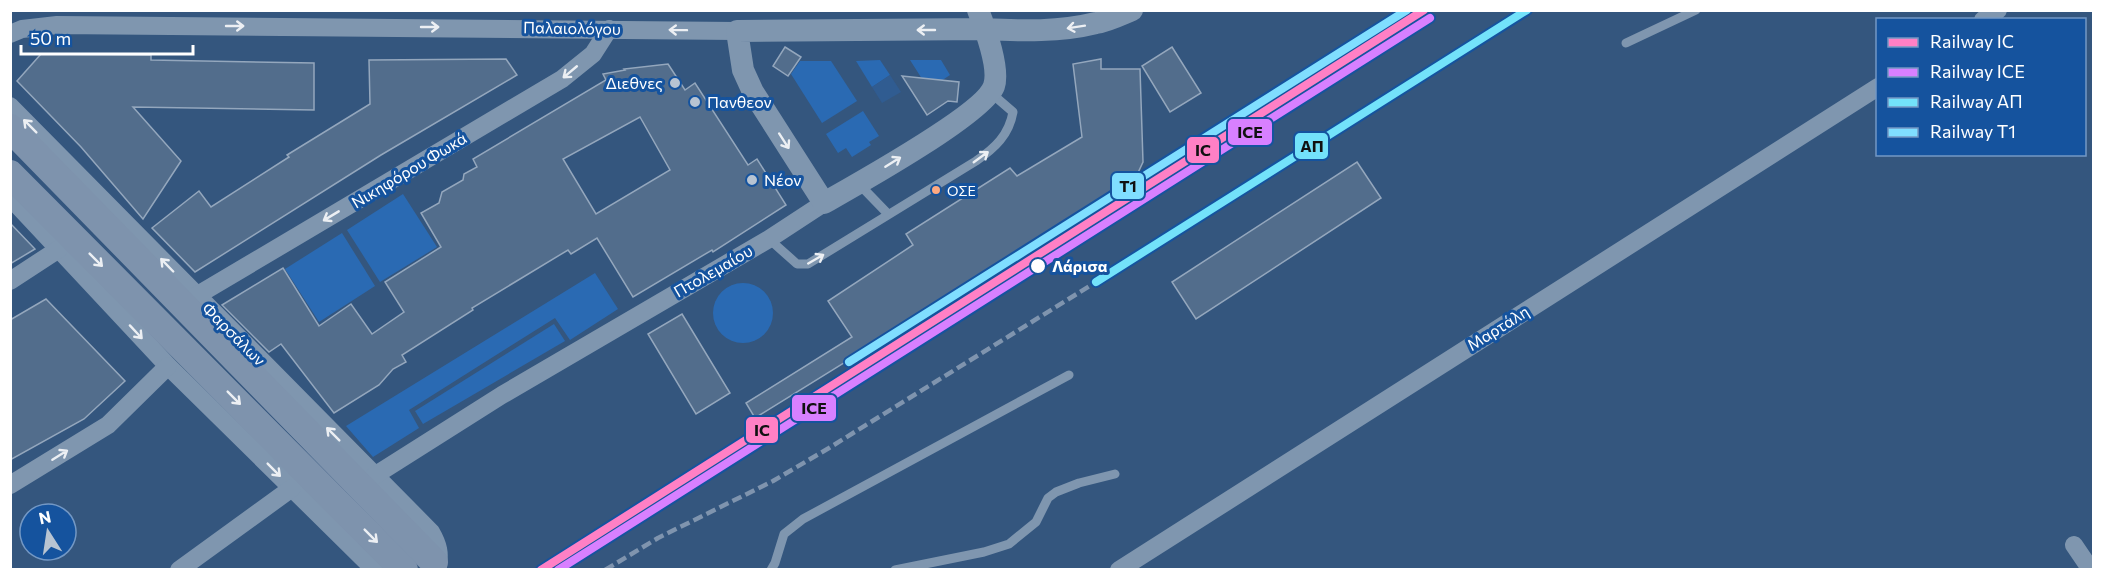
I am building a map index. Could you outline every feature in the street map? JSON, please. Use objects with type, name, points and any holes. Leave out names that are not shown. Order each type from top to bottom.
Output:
[{"type":"main road","name":"Φαρσάλων","points":[[10,128],[435,566]]},
{"type":"main road","points":[[10,174],[404,570]]},
{"type":"street","name":"Παλαιολόγου","points":[[10,34],[22,29],[57,25],[737,31],[981,20],[1021,31],[1058,29],[1098,23],[1132,10]]},
{"type":"street","points":[[981,20],[994,70],[994,86],[990,92]]},
{"type":"street","name":"Νικηφόρου Φωκά","points":[[196,296],[562,79],[593,54],[609,29]]},
{"type":"street","points":[[737,31],[743,70],[753,92],[824,203]]},
{"type":"street","name":"Μαρτάλη","points":[[1119,570],[1876,88]]},
{"type":"street","name":"Πτολεμαίου","points":[[374,476],[502,395],[859,184],[946,128],[977,106],[990,92]]},
{"type":"street","name":"Φαρσάλων","points":[[10,106],[431,532],[439,551],[439,561],[435,566]]},
{"type":"street","points":[[10,197],[168,366],[375,570]]},
{"type":"street","points":[[10,280],[59,249]]},
{"type":"street","points":[[10,485],[108,425],[168,366]]},
{"type":"street","points":[[179,570],[292,488]]},
{"type":"street","points":[[2074,545],[2091,570]]},
{"type":"lane","points":[[1626,43],[1696,10]]},
{"type":"lane","points":[[769,239],[797,264],[808,264],[976,161],[1000,142],[1010,127],[1013,112],[990,92]]},
{"type":"lane","points":[[859,184],[888,214]]},
{"type":"lane","points":[[771,570],[784,534],[803,519],[1069,375]]},
{"type":"lane","points":[[895,570],[984,552],[1009,544],[1036,522],[1048,498],[1056,492],[1079,483],[1115,474]]},
{"type":"shaded area","points":[[880,60],[890,75],[872,87],[856,61]]},
{"type":"shaded area","points":[[910,60],[941,60],[950,75],[932,87],[938,104]]},
{"type":"shaded area","points":[[800,61],[831,61],[857,101],[822,123],[791,74]]},
{"type":"shaded area","points":[[890,75],[901,92],[882,103],[872,87]]},
{"type":"shaded area","points":[[863,111],[879,136],[869,142],[871,145],[852,157],[846,148],[838,153],[826,134]]},
{"type":"shaded area","points":[[403,194],[437,247],[380,282],[347,230]]},
{"type":"shaded area","points":[[342,233],[375,286],[319,322],[285,269]]},
{"type":"shaded area","points":[[595,273],[618,309],[570,340],[555,318],[409,410],[419,428],[373,457],[346,426]]},
{"type":"shaded area","points":[[743,283],[760,288],[768,296],[773,313],[768,330],[760,338],[743,343],[726,338],[718,330],[713,313],[718,296],[726,288]]},
{"type":"shaded area","points":[[554,324],[565,341],[423,424],[415,411]]},
{"type":"building","points":[[785,47],[801,57],[788,76],[773,66]]},
{"type":"building","points":[[1172,47],[1201,93],[1170,112],[1142,66]]},
{"type":"building","points":[[41,54],[151,55],[151,60],[314,63],[314,110],[133,107],[181,161],[143,219],[81,147],[17,81]]},
{"type":"building","points":[[506,59],[517,75],[381,155],[195,272],[152,228],[199,191],[211,207],[289,157],[287,155],[370,104],[369,60]]},
{"type":"building","points":[[1101,59],[1101,69],[1140,69],[1143,162],[1135,179],[1110,198],[755,418],[746,403],[852,337],[828,301],[913,245],[906,234],[1010,168],[1017,176],[1082,137],[1073,64]]},
{"type":"building","points":[[668,64],[685,90],[695,83],[748,165],[757,159],[786,205],[713,252],[712,250],[633,297],[597,238],[571,254],[568,250],[472,308],[473,310],[402,355],[406,362],[393,369],[379,385],[334,413],[281,344],[269,352],[222,305],[283,268],[319,326],[351,304],[372,334],[404,312],[385,282],[441,247],[421,213],[439,203],[442,192],[463,180],[464,174],[477,167],[473,159],[606,80],[603,74]],"holes":[[[640,117],[670,170],[596,214],[563,159]]]},
{"type":"building","points":[[902,76],[959,82],[957,102],[948,101],[927,115]]},
{"type":"building","points":[[1357,162],[1381,198],[1196,319],[1172,282]]},
{"type":"building","points":[[10,223],[35,249],[10,264]]},
{"type":"building","points":[[46,299],[125,381],[84,419],[10,460],[10,320]]},
{"type":"building","points":[[682,314],[730,393],[696,414],[648,334]]},
{"type":"railway","points":[[605,570],[658,538],[773,481],[1096,282]]},
{"type":"rail line","name":"T1","points":[[849,362],[1407,10]]},
{"type":"rail line","name":"IC","points":[[541,570],[1424,10]]},
{"type":"rail line","name":"ΑΠ","points":[[1096,282],[1527,10]]},
{"type":"rail line","name":"ICE","points":[[558,570],[1430,18]]},
{"type":"place","name":"Διεθνες","points":[[675,83]]},
{"type":"place","name":"Πανθεον","points":[[695,102]]},
{"type":"place","name":"Νέον","points":[[752,180]]},
{"type":"place","name":"ΟΣΕ","points":[[936,190]]},
{"type":"place","name":"Λάρισα","points":[[1038,266]]}]
